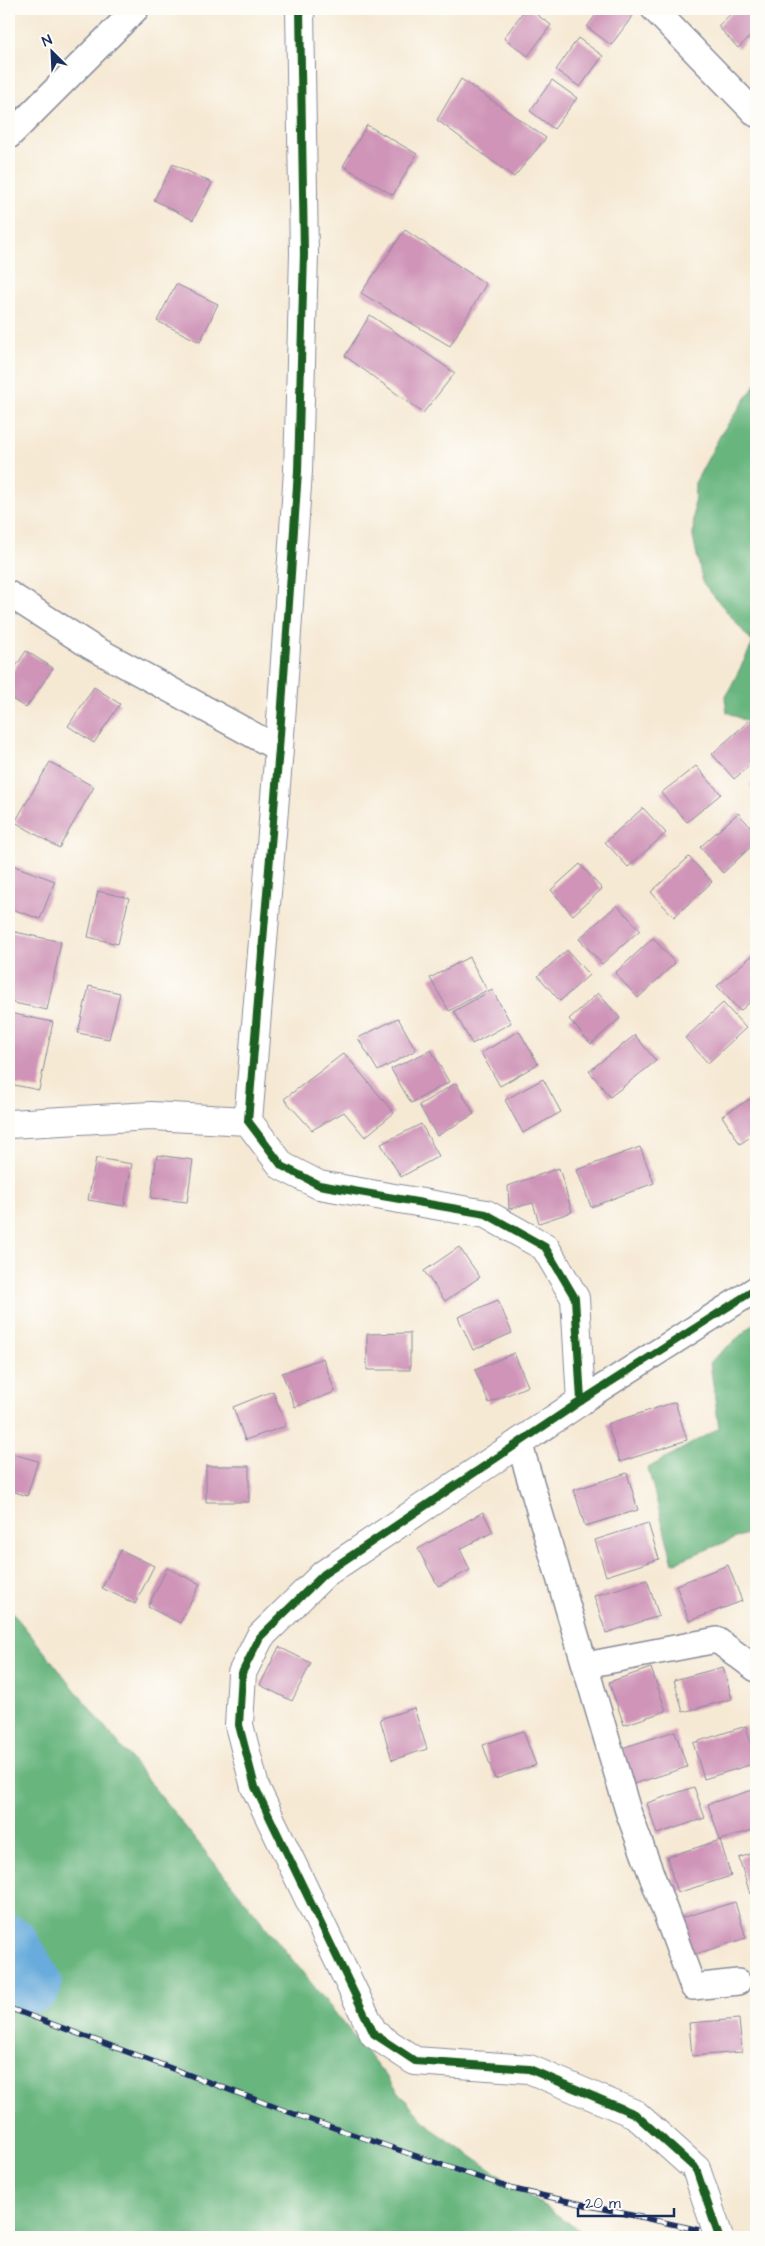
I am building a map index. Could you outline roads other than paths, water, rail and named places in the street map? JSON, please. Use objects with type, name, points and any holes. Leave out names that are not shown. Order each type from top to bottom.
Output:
[{"type":"street","points":[[9,136],[136,9]]},
{"type":"street","points":[[300,9],[304,254],[298,471],[279,749],[248,1121],[282,1166],[319,1185],[486,1214],[545,1246],[575,1298],[581,1401]]},
{"type":"street","points":[[654,9],[756,114]]},
{"type":"street","points":[[9,594],[90,646],[279,749]]},
{"type":"street","points":[[9,1124],[151,1116],[248,1121]]},
{"type":"street","points":[[719,2237],[696,2169],[635,2114],[529,2069],[415,2061],[374,2034],[255,1787],[239,1724],[242,1673],[260,1637],[324,1574],[581,1401],[756,1289]]},
{"type":"street","points":[[519,1442],[628,1811],[693,1987],[738,1982]]},
{"type":"street","points":[[586,1665],[718,1640],[756,1669]]},
{"type":"waterway","points":[[9,1944],[33,1984]]},
{"type":"railway","points":[[9,2008],[305,2118],[513,2189],[731,2237]]}]
